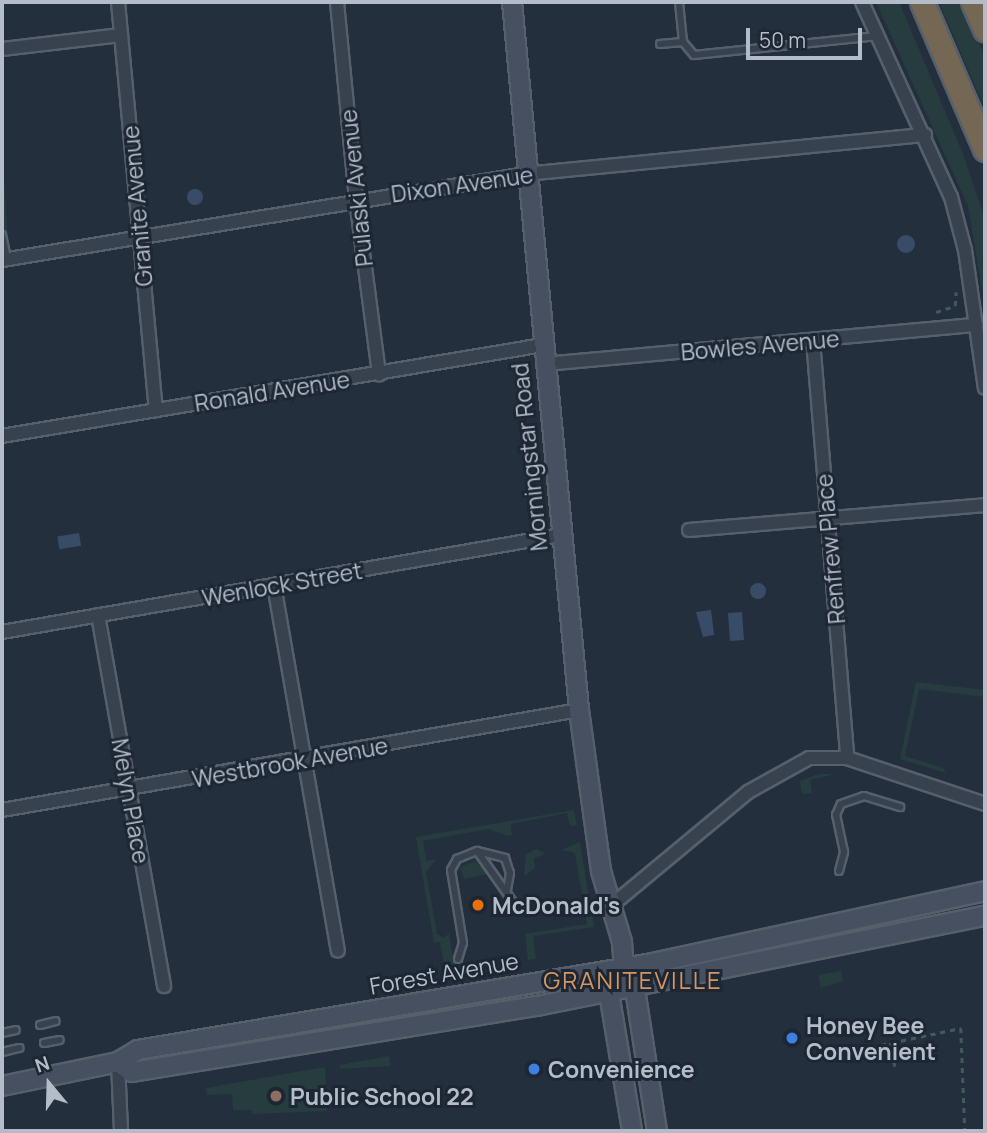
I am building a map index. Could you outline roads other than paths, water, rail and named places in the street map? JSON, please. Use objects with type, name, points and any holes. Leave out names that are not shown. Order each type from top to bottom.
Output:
[{"type":"highway","points":[[922,2],[985,149]]},
{"type":"highway","points":[[973,2],[985,29]]},
{"type":"main road","name":"Morningstar Road","points":[[512,2],[526,174],[579,710],[601,871],[612,905],[624,968],[635,989],[657,1131]]},
{"type":"main road","name":"Forest Avenue","points":[[2,1086],[118,1062],[138,1050],[624,968],[985,891]]},
{"type":"main road","name":"Forest Avenue","points":[[118,1062],[132,1072],[635,989],[985,916]]},
{"type":"main road","points":[[624,968],[609,993],[632,1131]]},
{"type":"street","name":"Granite Avenue","points":[[118,2],[156,411]]},
{"type":"street","name":"Pulaski Avenue","points":[[337,2],[356,200],[379,374]]},
{"type":"street","points":[[862,2],[925,135],[958,223],[985,387]]},
{"type":"street","points":[[2,49],[121,35]]},
{"type":"street","name":"Dixon Avenue","points":[[4,260],[526,174],[925,135]]},
{"type":"street","name":"Bowles Avenue","points":[[545,364],[976,325]]},
{"type":"street","name":"Renfrew Place","points":[[813,340],[847,758]]},
{"type":"street","name":"Ronald Avenue","points":[[2,436],[543,345]]},
{"type":"street","points":[[689,530],[985,505]]},
{"type":"street","name":"Wenlock Street","points":[[2,632],[561,535]]},
{"type":"street","points":[[274,585],[338,950]]},
{"type":"street","name":"Melyn Place","points":[[98,615],[164,986]]},
{"type":"street","name":"Westbrook Avenue","points":[[2,810],[304,760],[579,710]]},
{"type":"street","points":[[612,905],[775,774],[809,758],[847,758],[985,804]]},
{"type":"street","points":[[118,1062],[121,1131]]},
{"type":"lane","points":[[679,2],[682,42],[694,55],[879,36]]},
{"type":"lane","points":[[660,44],[682,42]]},
{"type":"lane","points":[[2,235],[4,260]]},
{"type":"lane","points":[[839,871],[844,852],[836,815],[841,804],[864,796],[900,807]]},
{"type":"lane","points":[[458,959],[463,943],[451,870],[457,859],[477,851],[505,858],[510,873],[507,890]]},
{"type":"lane","points":[[477,851],[516,906]]},
{"type":"lane","points":[[40,1025],[56,1021]]},
{"type":"lane","points":[[2,1033],[16,1030]]},
{"type":"lane","points":[[44,1043],[60,1040]]},
{"type":"lane","points":[[2,1052],[20,1048]]},
{"type":"water","points":[[192,189],[198,189],[203,197],[201,203],[192,205],[187,200],[187,194]]},
{"type":"water","points":[[902,235],[910,235],[915,244],[913,251],[902,253],[897,248],[897,240]]},
{"type":"water","points":[[79,533],[81,546],[59,549],[57,536]]},
{"type":"water","points":[[755,583],[761,583],[766,591],[764,597],[755,599],[750,594],[750,588]]},
{"type":"water","points":[[711,610],[714,635],[703,637],[696,612]]},
{"type":"water","points":[[742,612],[744,640],[730,641],[728,613]]},
{"type":"place","name":"McDonald's","points":[[478,905]]},
{"type":"place","name":"Honey Bee Convenient","points":[[792,1038]]},
{"type":"place","name":"Convenience","points":[[534,1069]]},
{"type":"place","name":"Public School 22","points":[[276,1096]]},
{"type":"district","name":"GRANITEVILLE","points":[[633,980]]}]
